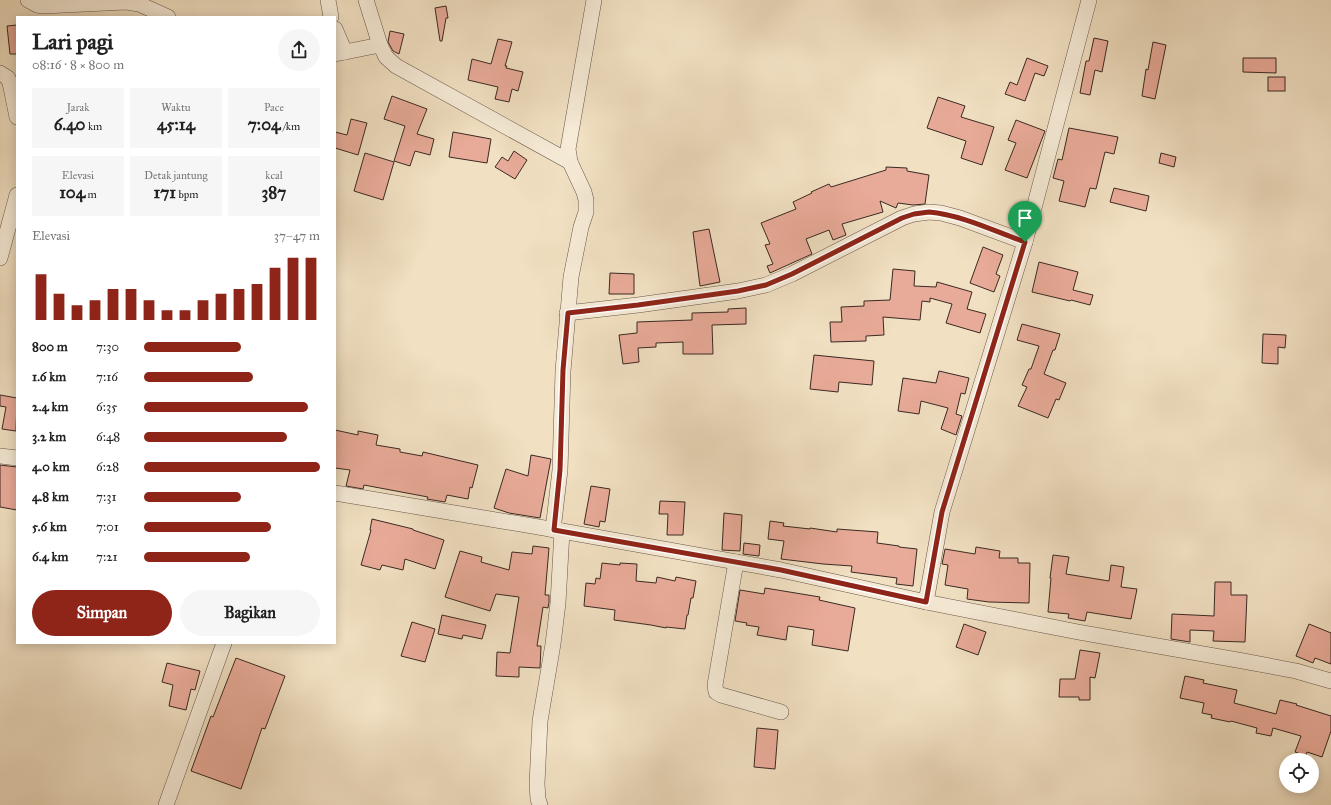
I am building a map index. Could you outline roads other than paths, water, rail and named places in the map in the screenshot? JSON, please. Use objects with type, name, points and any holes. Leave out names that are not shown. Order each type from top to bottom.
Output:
[{"type":"street","points":[[28,0],[37,5],[43,6],[126,2],[139,4],[166,16]]},
{"type":"street","points":[[328,0],[331,16]]},
{"type":"street","points":[[366,0],[380,45],[386,57],[396,66],[570,162]]},
{"type":"street","points":[[540,805],[537,784],[540,721],[553,644],[558,603],[558,530],[563,370],[571,277],[581,227],[586,212],[584,192],[570,162],[568,149],[594,0]]},
{"type":"street","points":[[926,602],[942,512],[1025,242],[1090,0]]},
{"type":"street","points":[[336,34],[340,53],[380,45]]},
{"type":"street","points":[[0,73],[8,78],[16,112]]},
{"type":"street","points":[[0,258],[16,200]]},
{"type":"street","points":[[568,313],[730,292],[766,285],[792,274],[902,218],[914,214],[929,212],[941,213],[960,218],[1025,242]]},
{"type":"street","points":[[0,456],[16,458]]},
{"type":"street","points":[[336,493],[558,530],[781,570],[926,602],[1078,632],[1296,671],[1331,681]]},
{"type":"street","points":[[736,562],[715,685],[716,692],[721,695],[781,712]]},
{"type":"street","points":[[166,805],[224,644]]}]
